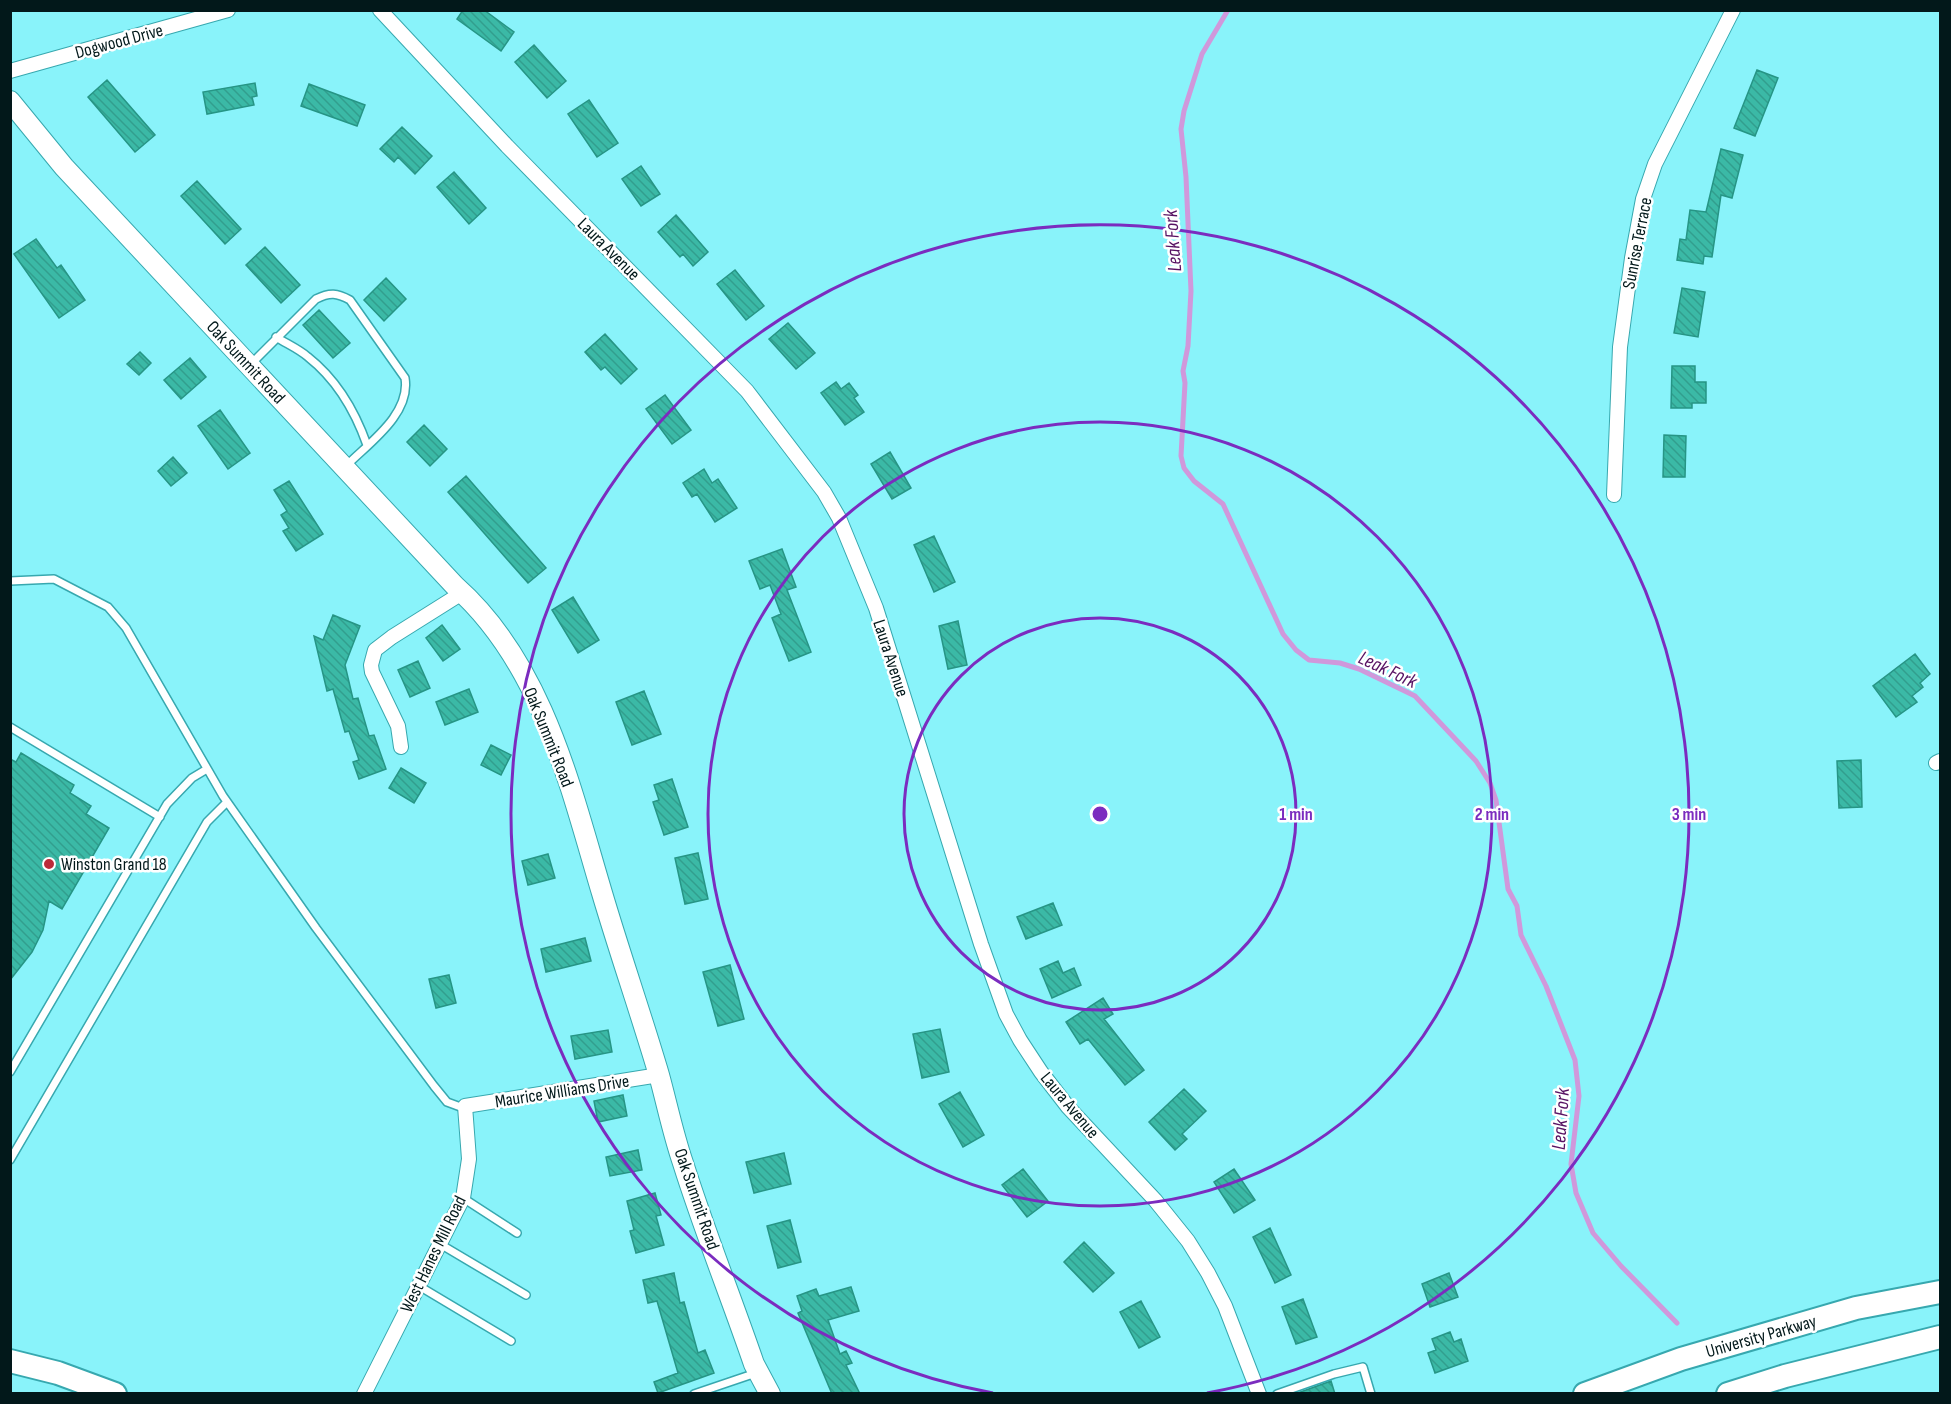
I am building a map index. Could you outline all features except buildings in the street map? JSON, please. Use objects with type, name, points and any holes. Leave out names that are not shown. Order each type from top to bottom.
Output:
[{"type":"main road","name":"Oak Summit Road","points":[[10,101],[64,167],[462,593],[496,632],[522,670],[547,720],[571,787],[659,1075],[682,1162],[759,1372],[770,1394]]},
{"type":"main road","name":"University Parkway","points":[[1585,1394],[1681,1359],[1856,1308],[1941,1292]]},
{"type":"main road","points":[[1728,1394],[1785,1376],[1936,1337]]},
{"type":"main road","points":[[10,1361],[58,1373],[115,1394]]},
{"type":"street","name":"Dogwood Drive","points":[[10,71],[228,10]]},
{"type":"street","name":"Laura Avenue","points":[[380,10],[507,146],[747,391],[824,492],[839,518],[876,608],[981,944],[1006,1014],[1020,1041],[1068,1107],[1155,1200],[1188,1241],[1225,1306],[1258,1394]]},
{"type":"street","name":"Sunrise Terrace","points":[[1614,495],[1620,347],[1632,258],[1643,199],[1655,164],[1733,10]]},
{"type":"street","points":[[401,747],[398,726],[372,672],[371,665],[375,650],[462,593]]},
{"type":"street","name":"Maurice Williams Drive","points":[[466,1108],[659,1075]]},
{"type":"street","name":"West Hanes Mill Road","points":[[364,1394],[463,1198],[469,1159],[466,1108]]},
{"type":"lane","points":[[249,365],[316,299],[327,294],[338,293],[350,300],[405,378],[406,388],[400,406],[388,424],[344,468]]},
{"type":"lane","points":[[276,338],[308,356],[336,385],[358,419],[368,445]]},
{"type":"lane","points":[[10,581],[54,579],[108,607],[126,628],[227,802],[316,928],[447,1102],[466,1108]]},
{"type":"lane","points":[[10,727],[160,817]]},
{"type":"lane","points":[[10,1072],[167,804],[207,768]]},
{"type":"lane","points":[[11,1159],[207,822],[227,802]]},
{"type":"lane","points":[[463,1198],[518,1233]]},
{"type":"lane","points":[[440,1244],[526,1295]]},
{"type":"lane","points":[[419,1286],[511,1341]]},
{"type":"lane","points":[[1277,1394],[1334,1374],[1363,1367],[1371,1394]]},
{"type":"lane","points":[[694,1394],[759,1372]]},
{"type":"waterway","name":"Leak Fork","points":[[1228,10],[1202,54],[1184,111],[1181,129],[1186,177],[1191,291],[1188,346],[1183,371],[1185,383],[1181,456],[1184,468],[1194,481],[1223,504],[1283,634],[1296,650],[1309,660],[1340,663],[1359,669],[1415,696],[1476,761],[1490,783],[1496,800],[1508,889],[1517,906],[1521,935],[1546,986],[1575,1060],[1579,1096],[1571,1164],[1576,1193],[1593,1233],[1621,1266],[1677,1323]]},
{"type":"place","name":"Winston Grand 18","points":[[49,864]]}]
